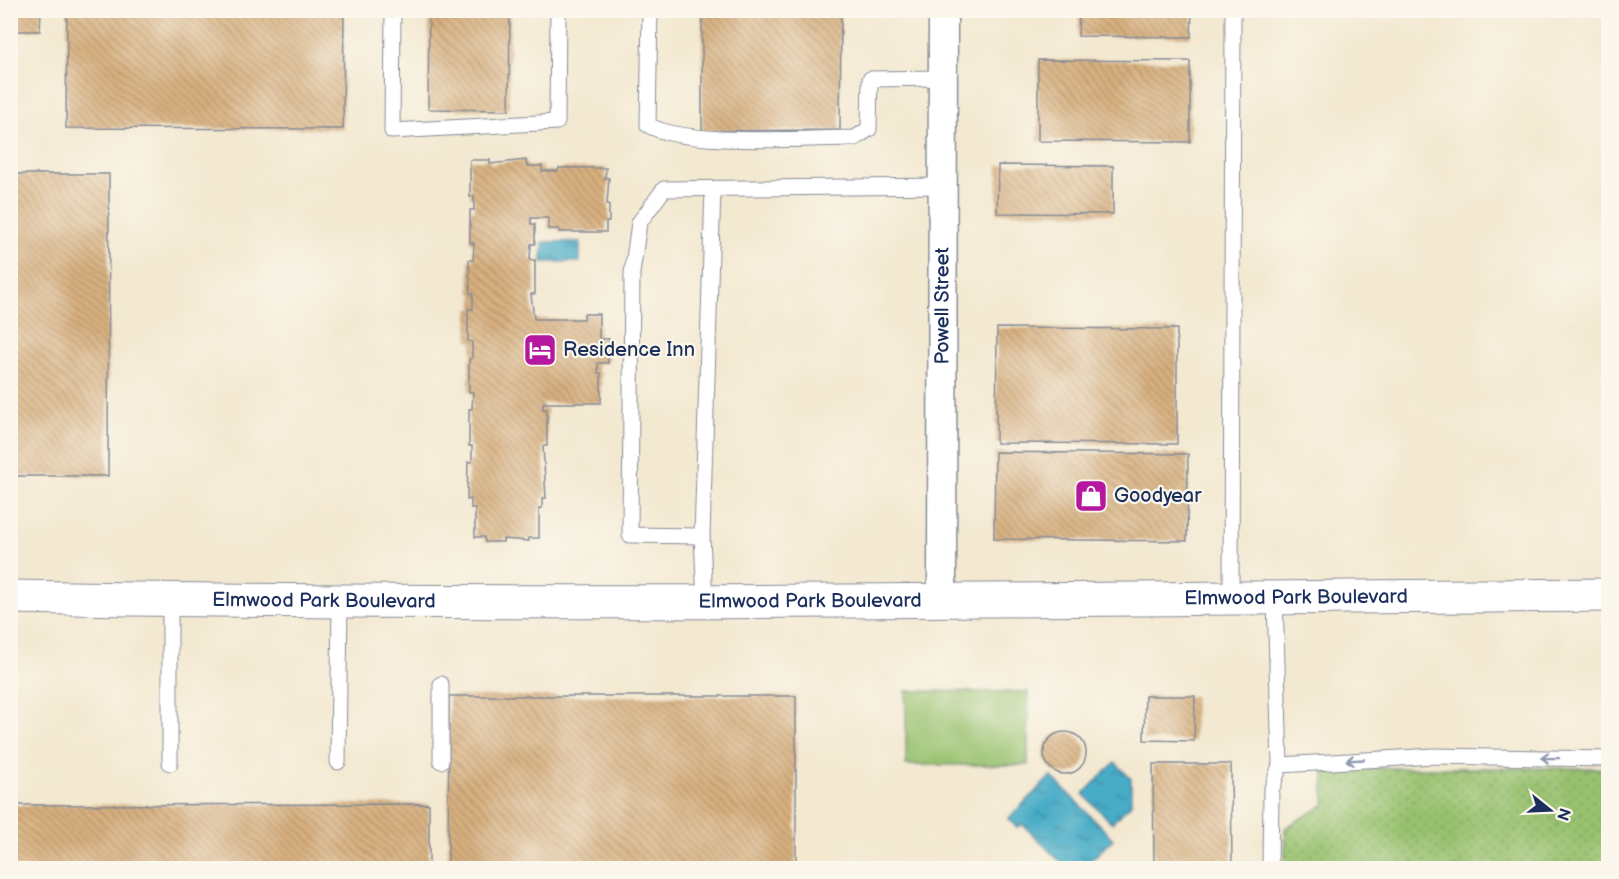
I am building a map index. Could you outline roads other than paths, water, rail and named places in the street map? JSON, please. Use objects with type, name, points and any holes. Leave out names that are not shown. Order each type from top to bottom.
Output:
[{"type":"street","name":"Powell Street","points":[[942,603],[943,10]]},
{"type":"street","name":"Elmwood Park Boulevard","points":[[10,597],[340,602],[942,603],[1608,594]]},
{"type":"lane","points":[[393,10],[392,131],[557,122],[558,10]]},
{"type":"lane","points":[[650,10],[648,125],[659,132],[702,138],[855,138],[869,129],[870,79],[943,78]]},
{"type":"lane","points":[[1231,599],[1233,10]]},
{"type":"lane","points":[[702,536],[630,535],[632,273],[639,223],[664,189],[943,186]]},
{"type":"lane","points":[[705,602],[702,536],[713,189]]},
{"type":"lane","points":[[1270,868],[1271,790],[1280,765],[1275,599]]},
{"type":"lane","points":[[170,600],[170,763]]},
{"type":"lane","points":[[338,762],[340,602]]},
{"type":"lane","points":[[441,684],[441,761]]},
{"type":"lane","points":[[1280,765],[1434,756],[1608,759]]},
{"type":"water","points":[[543,242],[580,242],[580,262],[542,262]]},
{"type":"water","points":[[1115,762],[1131,779],[1131,804],[1112,823],[1083,794]]},
{"type":"water","points":[[1051,776],[1113,839],[1083,868],[1067,868],[1022,824],[1017,828],[1008,819]]},
{"type":"place","name":"Residence Inn","points":[[540,350]]},
{"type":"place","name":"Goodyear","points":[[1091,496]]}]
